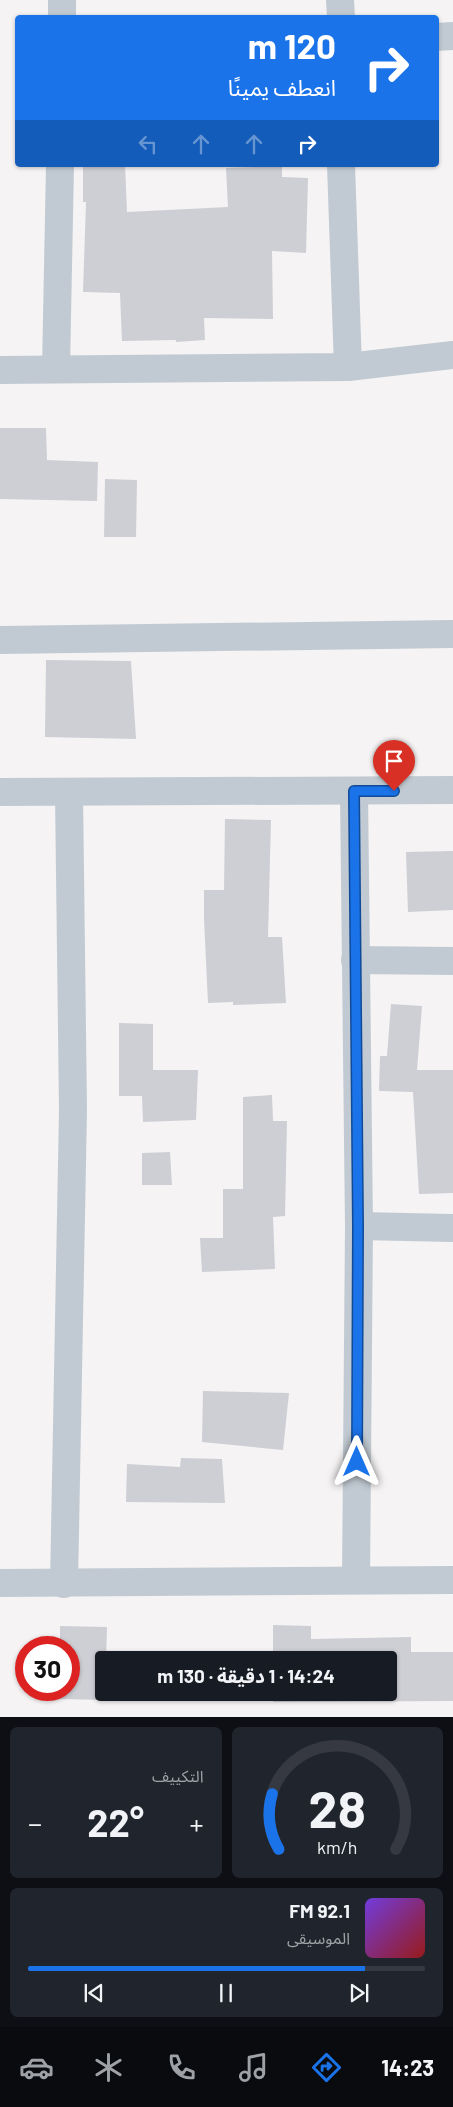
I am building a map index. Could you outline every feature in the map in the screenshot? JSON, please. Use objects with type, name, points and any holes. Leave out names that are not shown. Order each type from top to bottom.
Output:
[{"type":"street","points":[[62,0],[62,15]]},
{"type":"street","points":[[340,0],[341,15]]},
{"type":"street","points":[[439,37],[453,36]]},
{"type":"street","points":[[56,369],[60,167]]},
{"type":"street","points":[[341,167],[348,367]]},
{"type":"street","points":[[0,370],[348,367],[453,355]]},
{"type":"street","points":[[0,640],[453,634]]},
{"type":"street","points":[[0,792],[453,790]]},
{"type":"street","points":[[354,791],[358,1226],[356,1580]]},
{"type":"street","points":[[64,1584],[73,1110],[69,793]]},
{"type":"street","points":[[355,960],[453,961]]},
{"type":"street","points":[[358,1226],[453,1228]]},
{"type":"street","points":[[0,1584],[453,1580]]},
{"type":"building","points":[[83,167],[125,167],[127,212],[228,207],[226,168],[282,167],[282,177],[308,178],[306,253],[272,251],[273,319],[204,318],[205,340],[176,342],[176,340],[122,341],[120,293],[83,292],[86,202],[83,202]]},
{"type":"building","points":[[0,428],[46,428],[47,460],[98,462],[97,501],[0,499]]},
{"type":"building","points":[[105,479],[137,480],[136,537],[104,537]]},
{"type":"building","points":[[46,660],[131,661],[136,739],[45,737]]},
{"type":"building","points":[[225,819],[271,820],[268,937],[282,937],[286,1003],[233,1005],[233,1002],[208,1003],[204,890],[224,890]]},
{"type":"building","points":[[453,851],[453,910],[408,912],[406,852]]},
{"type":"building","points":[[391,1004],[422,1006],[417,1070],[453,1070],[453,1193],[419,1194],[413,1092],[379,1091],[380,1056],[387,1056]]},
{"type":"building","points":[[119,1023],[153,1024],[153,1070],[198,1070],[196,1120],[143,1122],[142,1096],[119,1096]]},
{"type":"building","points":[[272,1095],[273,1121],[287,1121],[285,1216],[273,1217],[275,1269],[202,1272],[200,1238],[223,1238],[223,1189],[243,1189],[243,1097]]},
{"type":"building","points":[[170,1152],[172,1185],[142,1185],[142,1153]]},
{"type":"building","points":[[203,1391],[289,1393],[283,1450],[202,1442]]},
{"type":"building","points":[[181,1458],[222,1459],[225,1503],[126,1502],[127,1464],[180,1467]]},
{"type":"building","points":[[273,1625],[311,1626],[311,1639],[411,1637],[411,1652],[453,1652],[453,1701],[273,1702],[397,1701],[397,1651],[273,1651]]},
{"type":"building","points":[[60,1626],[107,1627],[106,1651],[95,1651],[95,1700],[80,1699],[80,1636],[60,1636]]},
{"type":"route","points":[[357,1462],[358,1226],[354,791],[394,791]]}]
